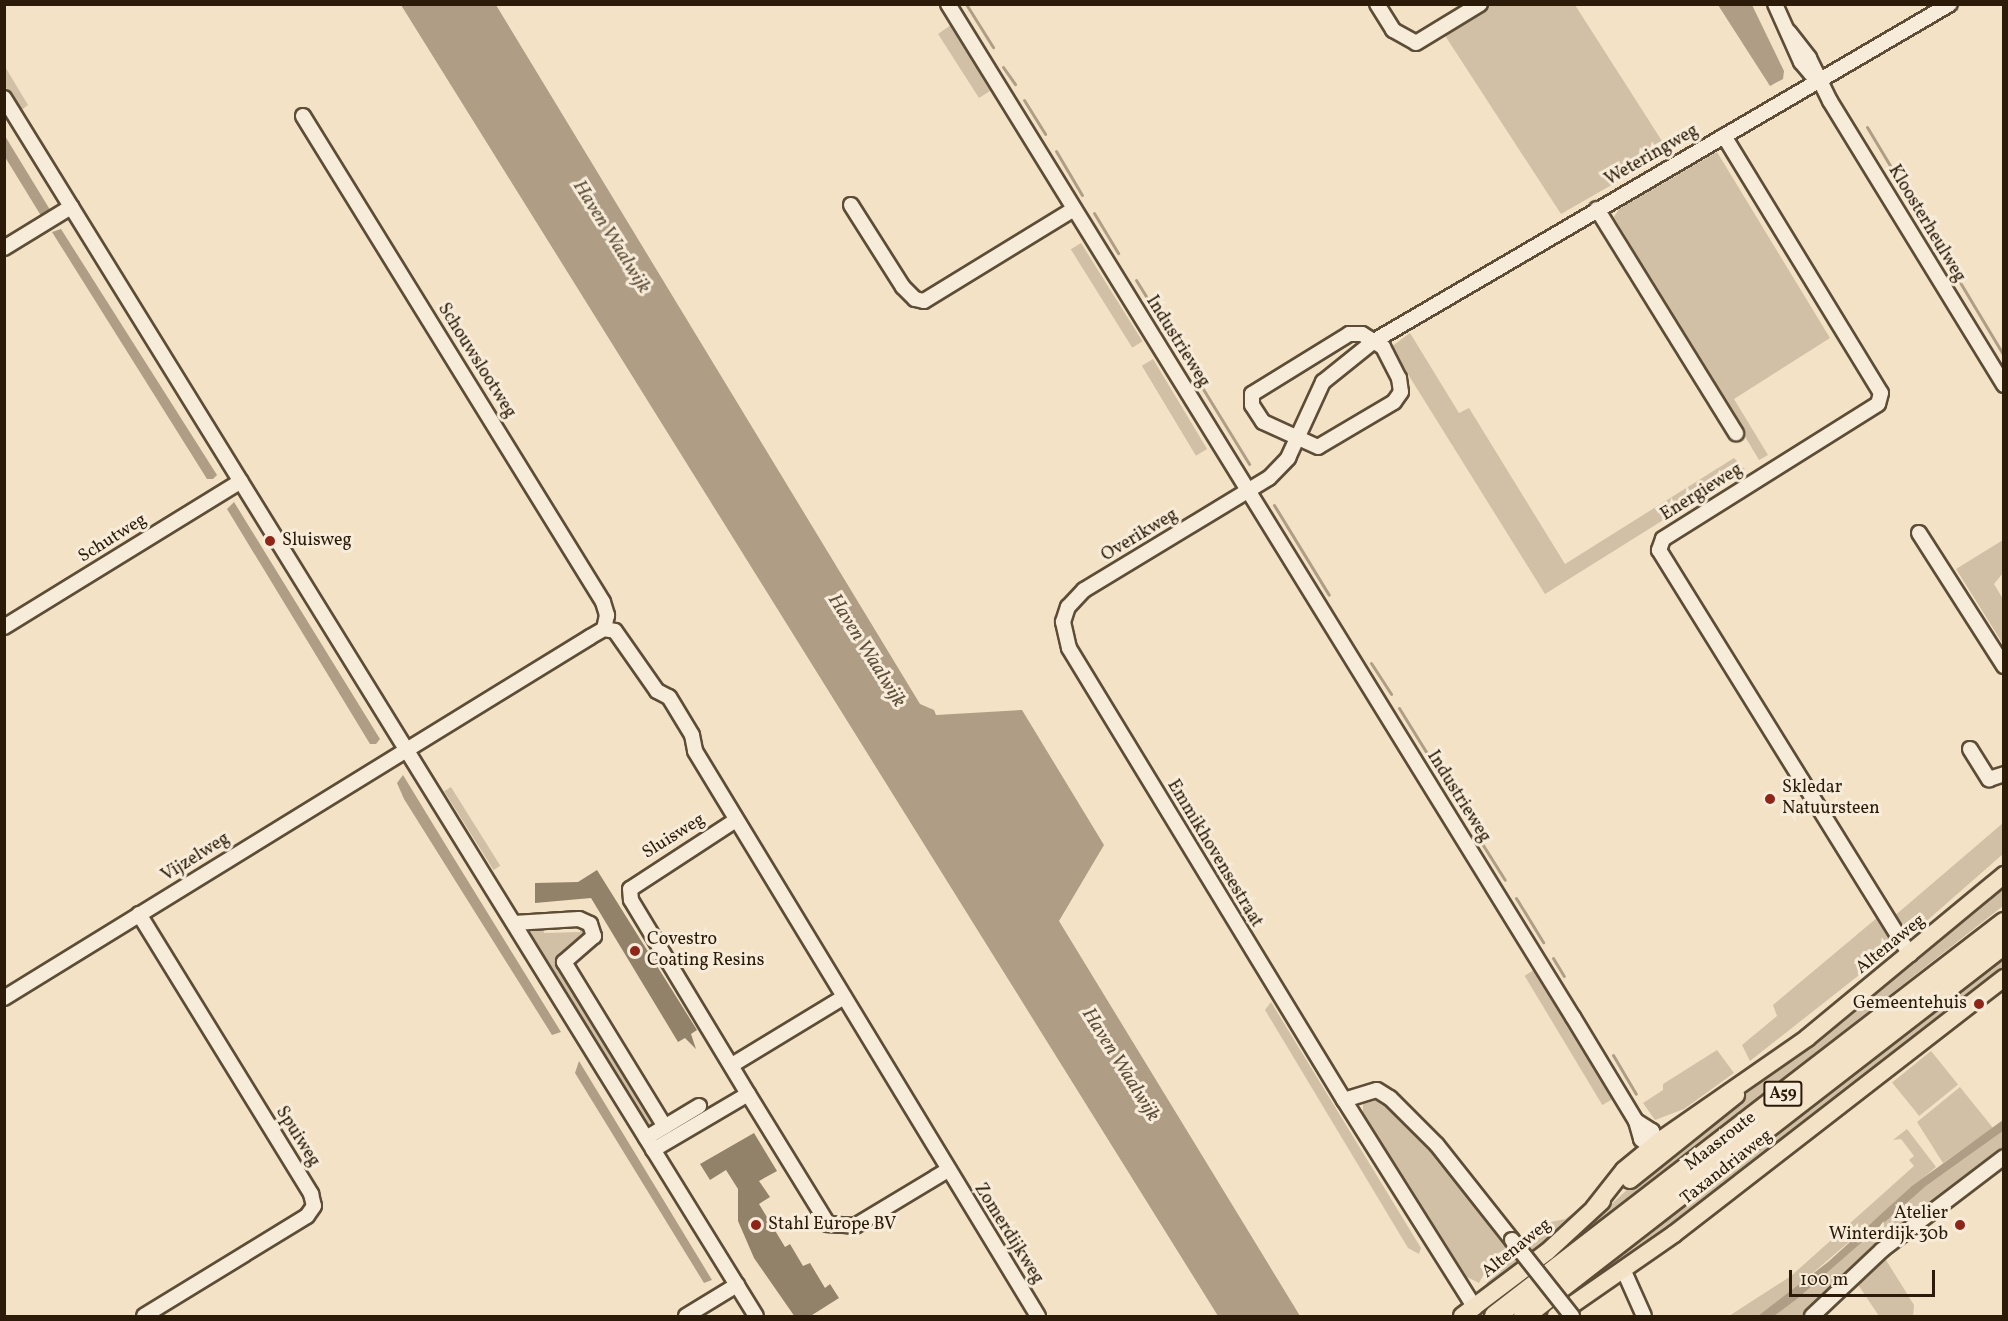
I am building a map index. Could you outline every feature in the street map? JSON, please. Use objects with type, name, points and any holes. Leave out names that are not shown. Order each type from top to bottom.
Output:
[{"type":"highway","name":"Maasroute","points":[[1495,1317],[2004,923]]},
{"type":"highway","name":"Maasroute","points":[[1524,1317],[2004,944]]},
{"type":"main road","name":"Altenaweg","points":[[1468,1312],[1547,1252],[1656,1149],[1732,1101],[1744,1086],[1910,955],[2004,875]]},
{"type":"main road","name":"Taxandriaweg","points":[[1556,1317],[1623,1269],[2004,978]]},
{"type":"street","name":"Industrieweg","points":[[948,4],[1636,1121],[1656,1149]]},
{"type":"street","points":[[1377,4],[1393,30],[1416,43],[1480,4]]},
{"type":"street","name":"Kloosterheulweg","points":[[1774,4],[1789,32],[1809,57],[1818,81],[2004,385]]},
{"type":"street","name":"Weteringweg","points":[[1374,341],[1950,4]]},
{"type":"street","points":[[4,98],[756,1317]]},
{"type":"street","name":"Schouwslootweg","points":[[303,116],[603,602],[607,615],[604,629]]},
{"type":"street","name":"Energieweg","points":[[1724,136],[1881,393],[1878,404],[1663,539],[1659,550],[1910,955]]},
{"type":"street","points":[[851,205],[903,287],[915,299],[924,301],[1074,209]]},
{"type":"street","points":[[4,248],[71,207]]},
{"type":"street","name":"Energieweg","points":[[1597,209],[1736,433]]},
{"type":"street","points":[[1349,334],[1362,334],[1374,341],[1383,347],[1400,378],[1401,392],[1394,402],[1318,447],[1263,422],[1252,405],[1252,394],[1349,334]]},
{"type":"street","points":[[1249,493],[1288,458],[1323,382],[1374,341]]},
{"type":"street","name":"Schutweg","points":[[4,627],[241,481]]},
{"type":"street","name":"Overikweg","points":[[1063,622],[1068,607],[1084,590],[1249,493]]},
{"type":"street","points":[[1918,533],[2004,666]]},
{"type":"street","name":"Emmikhovensestraat","points":[[1063,622],[1069,648],[1344,1100],[1468,1312]]},
{"type":"street","points":[[406,749],[604,629],[625,640],[657,691],[669,697],[736,820],[948,1170]]},
{"type":"street","name":"Vijzelweg","points":[[4,998],[406,749]]},
{"type":"street","points":[[1970,749],[1989,779],[2004,774]]},
{"type":"street","name":"Sluisweg","points":[[736,820],[630,889],[631,900],[748,1094],[828,1224],[855,1226],[948,1170]]},
{"type":"street","name":"Spuiweg","points":[[139,914],[311,1194],[314,1206],[308,1216],[144,1317]]},
{"type":"street","points":[[514,923],[579,919],[590,924],[594,936],[564,962],[665,1127]]},
{"type":"street","points":[[732,1065],[844,997]]},
{"type":"street","points":[[1344,1100],[1377,1090],[1390,1098],[1437,1145],[1572,1317]]},
{"type":"street","points":[[650,1144],[748,1094]]},
{"type":"street","points":[[650,1144],[665,1127],[699,1106]]},
{"type":"street","points":[[1812,1317],[1882,1250],[2004,1157]]},
{"type":"street","name":"Zomerdijkweg","points":[[948,1170],[1038,1317]]},
{"type":"street","points":[[1623,1269],[1644,1317]]},
{"type":"street","points":[[686,1317],[737,1285]]},
{"type":"shaded area","points":[[1491,5],[1575,5],[1669,152],[1561,214],[1444,34]]},
{"type":"shaded area","points":[[951,25],[990,91],[979,98],[938,34]]},
{"type":"shaded area","points":[[4,65],[28,105],[20,111],[5,86]]},
{"type":"shaded area","points":[[1717,152],[1830,338],[1734,399],[1768,455],[1759,460],[1614,217],[1619,209]]},
{"type":"shaded area","points":[[1081,243],[1142,341],[1132,348],[1071,249]]},
{"type":"shaded area","points":[[1410,333],[1459,413],[1469,408],[1565,564],[1734,458],[1745,469],[1545,594],[1391,347]]},
{"type":"shaded area","points":[[1153,359],[1207,449],[1196,456],[1142,366]]},
{"type":"shaded area","points":[[2003,540],[2003,573],[1994,584],[2003,599],[2003,644],[1956,569]]},
{"type":"shaded area","points":[[451,787],[500,866],[493,870],[444,791]]},
{"type":"shaded area","points":[[2003,823],[2003,854],[1906,939],[1892,918]]},
{"type":"shaded area","points":[[2003,885],[2003,906],[1539,1270],[1640,1178]]},
{"type":"shaded area","points":[[1878,917],[1896,946],[1750,1061],[1742,1045],[1777,1016],[1773,1005]]},
{"type":"shaded area","points":[[580,923],[590,931],[556,956],[657,1124],[651,1129],[528,934],[532,926],[543,925],[544,933],[580,932]]},
{"type":"shaded area","points":[[2003,955],[2003,972],[1647,1249],[1556,1312],[1552,1307]]},
{"type":"shaded area","points":[[1534,970],[1612,1099],[1602,1105],[1525,976]]},
{"type":"shaded area","points":[[1271,1002],[1421,1248],[1419,1254],[1408,1248],[1265,1010]]},
{"type":"shaded area","points":[[1717,1050],[1734,1073],[1684,1109],[1655,1120],[1643,1103],[1663,1090],[1663,1084]]},
{"type":"shaded area","points":[[1931,1051],[1958,1084],[1919,1116],[1892,1082]]},
{"type":"shaded area","points":[[1960,1087],[1993,1128],[1943,1163],[1917,1122]]},
{"type":"shaded area","points":[[1377,1100],[1387,1103],[1417,1130],[1510,1245],[1493,1257],[1479,1283],[1453,1270],[1363,1120],[1363,1104]]},
{"type":"shaded area","points":[[1907,1129],[1936,1167],[1778,1303],[1758,1316],[1729,1316],[1791,1276],[1914,1166],[1909,1160],[1914,1156],[1901,1139],[1893,1140]]},
{"type":"shaded area","points":[[2003,1131],[2003,1155],[1807,1316],[1774,1316],[1926,1186]]},
{"type":"shaded area","points":[[1588,1203],[1529,1257],[1518,1244],[1546,1223],[1565,1219]]},
{"type":"shaded area","points":[[1510,1250],[1522,1264],[1484,1290],[1495,1263]]},
{"type":"shaded area","points":[[1881,1260],[1886,1260],[1914,1305],[1913,1316],[1879,1316],[1857,1283]]},
{"type":"water","name":"Haven Waalwijk","points":[[401,5],[496,5],[920,704],[934,710],[936,715],[1022,710],[1104,845],[1059,921],[1300,1316],[1218,1316]]},
{"type":"water","points":[[1718,5],[1752,5],[1784,71],[1783,79],[1770,86]]},
{"type":"water","points":[[5,136],[52,213],[43,219],[5,157]]},
{"type":"water","points":[[61,229],[217,475],[213,479],[207,479],[52,232]]},
{"type":"water","points":[[234,502],[380,739],[376,744],[370,744],[227,509]]},
{"type":"water","points":[[403,775],[561,1032],[552,1035],[404,799],[397,783]]},
{"type":"water","points":[[579,1061],[712,1280],[704,1283],[575,1073]]},
{"type":"water","points":[[2003,1120],[2003,1131],[1926,1186],[1798,1298],[1774,1316],[1758,1316],[1828,1262],[1912,1186]]},
{"type":"building","name":"Covestro Coating Resins","points":[[597,870],[697,1030],[691,1034],[696,1049],[685,1038],[678,1042],[591,898],[535,903],[535,883],[578,882]]},
{"type":"building","name":"Stahl Europe BV","points":[[754,1133],[777,1171],[759,1181],[770,1197],[759,1204],[785,1247],[790,1244],[803,1266],[810,1263],[825,1288],[830,1284],[839,1298],[809,1317],[795,1317],[754,1258],[738,1221],[738,1189],[726,1170],[710,1180],[700,1164]]},
{"type":"waterway","points":[[966,4],[993,47]]},
{"type":"waterway","points":[[1003,67],[1015,84]]},
{"type":"waterway","points":[[1024,100],[1045,134]]},
{"type":"waterway","points":[[1867,127],[2004,356]]},
{"type":"waterway","points":[[1056,151],[1082,195]]},
{"type":"waterway","points":[[1094,213],[1118,253]]},
{"type":"waterway","points":[[1136,280],[1249,464]]},
{"type":"waterway","points":[[1274,505],[1329,595]]},
{"type":"waterway","points":[[1371,663],[1391,694]]},
{"type":"waterway","points":[[1399,708],[1441,776]]},
{"type":"waterway","points":[[1450,790],[1468,820]]},
{"type":"waterway","points":[[1476,834],[1505,880]]},
{"type":"waterway","points":[[1516,898],[1543,942]]},
{"type":"waterway","points":[[1553,958],[1564,976]]},
{"type":"waterway","points":[[1613,1055],[1636,1094]]},
{"type":"place","name":"Sluisweg","points":[[270,541]]},
{"type":"place","name":"Skledar Natuursteen","points":[[1770,799]]},
{"type":"place","name":"Covestro Coating Resins","points":[[635,951]]},
{"type":"place","name":"Gemeentehuis","points":[[1979,1004]]},
{"type":"place","name":"Stahl Europe BV","points":[[756,1225]]},
{"type":"place","name":"Atelier Winterdijk 30b","points":[[1960,1225]]}]
